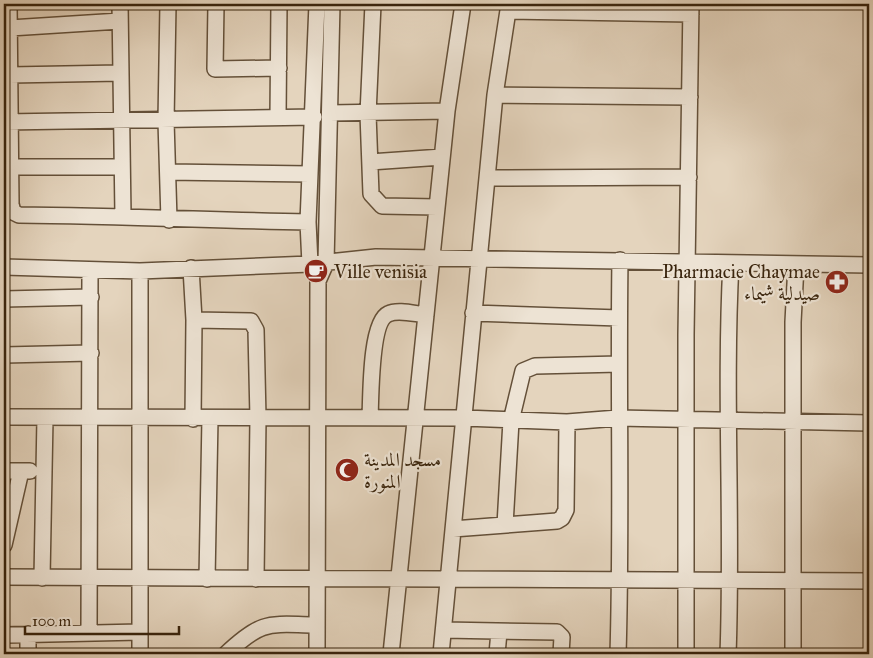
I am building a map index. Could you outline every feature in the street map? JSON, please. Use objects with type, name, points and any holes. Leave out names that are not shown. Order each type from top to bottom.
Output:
[{"type":"street","points":[[10,4],[10,75],[7,122],[12,209],[19,215],[123,216],[169,220],[308,222]]},
{"type":"street","points":[[120,4],[123,216]]},
{"type":"street","points":[[168,4],[166,121],[169,220]]},
{"type":"street","points":[[216,4],[215,69],[279,68]]},
{"type":"street","points":[[278,117],[279,4]]},
{"type":"street","points":[[317,4],[314,117],[308,222],[310,264],[318,281]]},
{"type":"street","points":[[317,654],[316,418],[318,281],[326,263],[332,4]]},
{"type":"street","points":[[373,4],[368,114],[371,194],[382,206],[437,207]]},
{"type":"street","points":[[390,654],[447,111],[463,4]]},
{"type":"street","points":[[441,654],[450,580],[473,313],[487,178],[508,8],[640,8],[691,9],[686,418],[686,654]]},
{"type":"street","points":[[10,28],[120,22]]},
{"type":"street","points":[[10,75],[120,73]]},
{"type":"street","points":[[496,95],[690,97]]},
{"type":"street","points":[[330,113],[368,114],[447,111]]},
{"type":"street","points":[[7,122],[166,121],[314,117]]},
{"type":"street","points":[[370,162],[442,157]]},
{"type":"street","points":[[11,167],[121,167]]},
{"type":"street","points":[[168,172],[310,174]]},
{"type":"street","points":[[487,178],[690,177]]},
{"type":"street","points":[[4,267],[140,271],[326,263],[364,257],[869,265]]},
{"type":"street","points":[[618,654],[620,580],[618,418],[620,260]]},
{"type":"street","points":[[728,654],[731,581],[728,420],[731,264]]},
{"type":"street","points":[[793,654],[796,264]]},
{"type":"street","points":[[191,268],[194,320],[194,418]]},
{"type":"street","points":[[88,633],[90,270]]},
{"type":"street","points":[[140,271],[140,654]]},
{"type":"street","points":[[4,299],[91,297]]},
{"type":"street","points":[[370,418],[376,336],[381,319],[394,312],[426,315]]},
{"type":"street","points":[[473,313],[619,318]]},
{"type":"street","points":[[194,320],[251,322],[254,324],[258,418],[256,579]]},
{"type":"street","points":[[4,355],[90,353]]},
{"type":"street","points":[[505,525],[511,421],[521,374],[529,367],[619,364]]},
{"type":"street","points":[[4,417],[139,419],[464,418],[567,422],[618,418],[686,418],[869,423]]},
{"type":"street","points":[[42,578],[45,418]]},
{"type":"street","points":[[208,579],[210,418]]},
{"type":"street","points":[[454,529],[557,522],[564,515],[567,422]]},
{"type":"street","points":[[4,471],[44,471]]},
{"type":"street","points":[[4,545],[21,471]]},
{"type":"street","points":[[4,577],[869,581]]},
{"type":"street","points":[[226,654],[255,629],[280,624],[316,625]]},
{"type":"street","points":[[444,630],[557,632],[562,637],[562,654]]},
{"type":"street","points":[[4,634],[140,632]]},
{"type":"street","points":[[497,654],[499,632]]},
{"type":"street","points":[[28,634],[28,654]]},
{"type":"place","name":"Ville venisia","points":[[316,271]]},
{"type":"place","name":"Pharmacie Chaymae صيدلية شيماء","points":[[837,282]]},
{"type":"place","name":"مسجد المدينة المنورة","points":[[347,470]]}]
